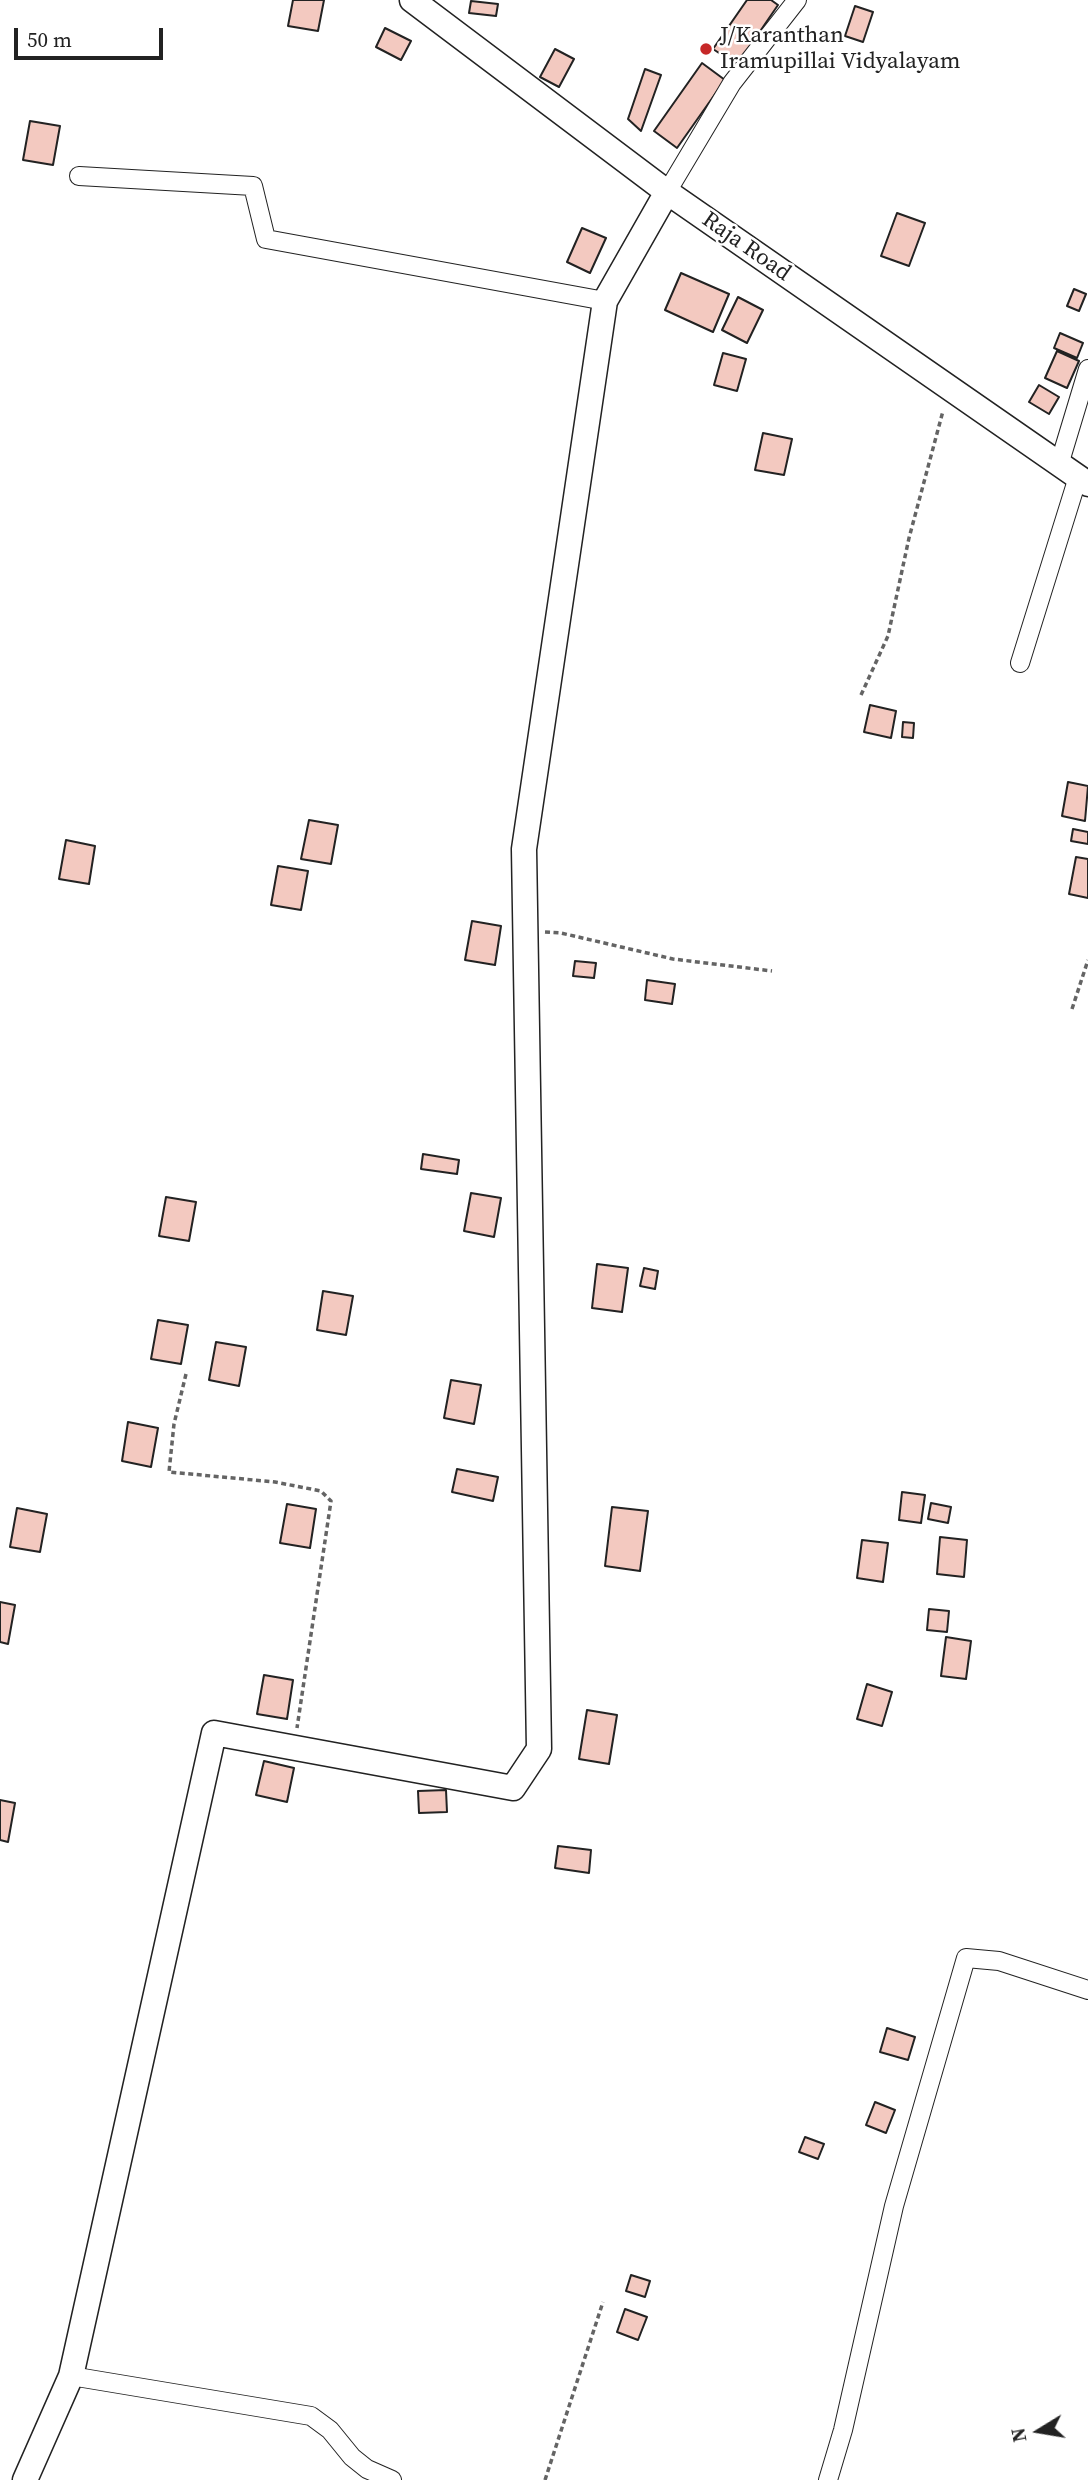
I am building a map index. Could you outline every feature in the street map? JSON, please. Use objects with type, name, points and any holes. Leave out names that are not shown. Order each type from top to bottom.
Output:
[{"type":"street","name":"Raja Road","points":[[412,0],[667,192],[1075,476]]},
{"type":"street","points":[[25,2480],[71,2376],[214,1733],[513,1788],[539,1749],[524,849],[605,301],[732,83],[797,0]]},
{"type":"street","points":[[79,176],[253,186],[266,239],[605,301]]},
{"type":"street","points":[[1020,663],[1075,476],[1088,369]]},
{"type":"street","points":[[828,2480],[843,2430],[894,2206],[966,1958],[999,1961],[1088,1990]]},
{"type":"street","points":[[71,2376],[311,2416],[330,2430],[352,2457],[367,2469],[392,2480]]},
{"type":"path","points":[[861,695],[888,636],[909,538],[949,388]]},
{"type":"path","points":[[526,932],[561,933],[673,959],[772,971]]},
{"type":"path","points":[[1072,1009],[1088,960]]},
{"type":"path","points":[[186,1374],[174,1424],[169,1472],[275,1482],[321,1491],[331,1501],[294,1748]]},
{"type":"path","points":[[545,2480],[603,2302]]},
{"type":"building","points":[[293,0],[324,0],[318,31],[288,26]]},
{"type":"building","points":[[747,0],[771,0],[778,5],[737,65],[713,49]]},
{"type":"building","points":[[471,1],[498,4],[496,16],[469,13]]},
{"type":"building","points":[[855,6],[873,12],[863,42],[845,36]]},
{"type":"building","points":[[385,28],[411,41],[401,60],[376,47]]},
{"type":"building","points":[[555,49],[574,59],[559,87],[540,77]]},
{"type":"building","points":[[702,63],[725,80],[677,148],[654,131]]},
{"type":"building","points":[[645,69],[661,75],[641,131],[628,119]]},
{"type":"building","points":[[30,121],[60,126],[53,165],[23,160]]},
{"type":"building","points":[[897,213],[925,223],[909,266],[881,256]]},
{"type":"building","points":[[582,228],[606,238],[590,273],[567,262]]},
{"type":"building","points":[[681,273],[729,294],[713,332],[665,310]]},
{"type":"building","points":[[1074,289],[1086,294],[1079,311],[1067,306]]},
{"type":"building","points":[[738,297],[763,310],[747,343],[722,330]]},
{"type":"building","points":[[1060,333],[1083,343],[1077,358],[1054,348]]},
{"type":"building","points":[[1057,351],[1079,361],[1067,388],[1045,378]]},
{"type":"building","points":[[723,353],[746,359],[737,391],[714,385]]},
{"type":"building","points":[[1039,385],[1059,397],[1049,414],[1029,402]]},
{"type":"building","points":[[763,433],[792,439],[784,475],[755,470]]},
{"type":"building","points":[[870,705],[896,711],[891,738],[864,732]]},
{"type":"building","points":[[903,722],[914,723],[913,738],[902,737]]},
{"type":"building","points":[[1068,782],[1088,786],[1085,821],[1062,816]]},
{"type":"building","points":[[309,820],[338,825],[331,864],[301,859]]},
{"type":"building","points":[[1073,829],[1088,832],[1088,844],[1071,841]]},
{"type":"building","points":[[66,840],[95,846],[89,884],[59,879]]},
{"type":"building","points":[[1076,857],[1088,859],[1088,898],[1069,894]]},
{"type":"building","points":[[278,866],[308,871],[301,910],[271,905]]},
{"type":"building","points":[[472,921],[501,926],[495,965],[465,960]]},
{"type":"building","points":[[575,961],[596,963],[594,978],[573,976]]},
{"type":"building","points":[[647,980],[675,984],[672,1004],[645,1000]]},
{"type":"building","points":[[423,1154],[459,1160],[457,1174],[421,1169]]},
{"type":"building","points":[[471,1193],[501,1198],[494,1237],[464,1231]]},
{"type":"building","points":[[166,1197],[196,1202],[189,1241],[159,1236]]},
{"type":"building","points":[[597,1264],[628,1268],[622,1312],[592,1308]]},
{"type":"building","points":[[644,1268],[658,1271],[655,1289],[640,1286]]},
{"type":"building","points":[[323,1291],[353,1296],[346,1335],[317,1330]]},
{"type":"building","points":[[158,1320],[188,1325],[181,1364],[151,1359]]},
{"type":"building","points":[[216,1342],[246,1347],[239,1386],[209,1380]]},
{"type":"building","points":[[451,1380],[481,1385],[474,1424],[444,1418]]},
{"type":"building","points":[[128,1422],[158,1428],[151,1467],[122,1461]]},
{"type":"building","points":[[457,1469],[498,1477],[493,1501],[452,1492]]},
{"type":"building","points":[[902,1492],[925,1495],[921,1523],[899,1520]]},
{"type":"building","points":[[931,1503],[951,1507],[948,1523],[928,1519]]},
{"type":"building","points":[[287,1504],[316,1509],[310,1548],[280,1543]]},
{"type":"building","points":[[612,1507],[648,1511],[640,1571],[605,1566]]},
{"type":"building","points":[[17,1508],[47,1514],[40,1552],[10,1547]]},
{"type":"building","points":[[940,1537],[967,1540],[964,1577],[937,1574]]},
{"type":"building","points":[[862,1540],[888,1543],[883,1582],[857,1578]]},
{"type":"building","points":[[0,1602],[15,1605],[8,1644],[0,1642]]},
{"type":"building","points":[[929,1609],[949,1611],[947,1632],[927,1630]]},
{"type":"building","points":[[946,1637],[971,1641],[966,1679],[941,1676]]},
{"type":"building","points":[[264,1675],[293,1680],[287,1719],[257,1714]]},
{"type":"building","points":[[867,1684],[892,1692],[882,1726],[857,1719]]},
{"type":"building","points":[[587,1710],[617,1715],[609,1764],[579,1759]]},
{"type":"building","points":[[264,1761],[294,1768],[287,1802],[256,1795]]},
{"type":"building","points":[[446,1790],[447,1812],[419,1813],[418,1791]]},
{"type":"building","points":[[0,1800],[15,1803],[8,1842],[0,1840]]},
{"type":"building","points":[[558,1846],[591,1850],[589,1873],[555,1868]]},
{"type":"building","points":[[887,2028],[915,2037],[908,2060],[880,2052]]},
{"type":"building","points":[[875,2102],[895,2110],[886,2133],[866,2125]]},
{"type":"building","points":[[805,2137],[824,2144],[818,2159],[799,2152]]},
{"type":"building","points":[[631,2275],[650,2281],[645,2297],[626,2291]]},
{"type":"building","points":[[625,2309],[647,2317],[638,2340],[617,2332]]},
{"type":"place","name":"J/Karanthan Iramupillai Vidyalayam","points":[[706,49]]}]
